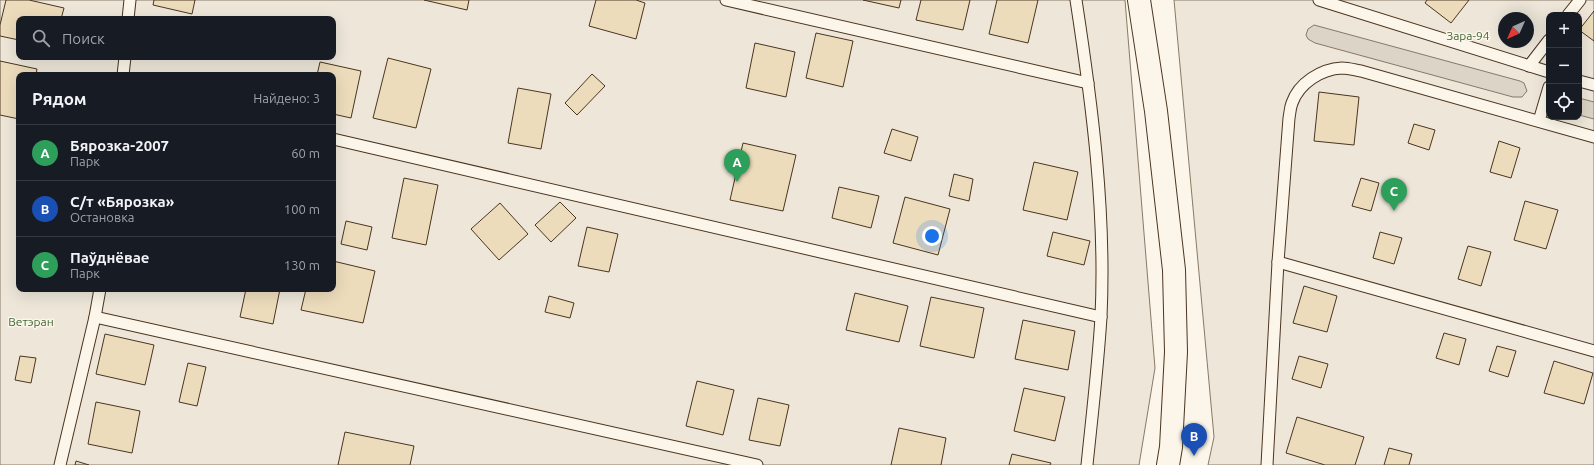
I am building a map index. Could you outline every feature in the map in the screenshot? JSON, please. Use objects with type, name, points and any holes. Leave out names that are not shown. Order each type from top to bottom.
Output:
[{"type":"street","points":[[1139,0],[1156,111],[1174,270],[1176,352],[1171,447],[1168,465]]},
{"type":"lane","points":[[128,16],[130,0]]},
{"type":"lane","points":[[726,0],[1088,83]]},
{"type":"lane","points":[[1076,0],[1088,83],[1101,223],[1101,317],[1087,465]]},
{"type":"lane","points":[[1570,12],[1580,0]]},
{"type":"lane","points":[[1325,1],[1546,71]]},
{"type":"lane","points":[[1529,66],[1546,44]]},
{"type":"lane","points":[[123,72],[124,60]]},
{"type":"lane","points":[[1267,465],[1278,262],[1289,118],[1292,102],[1301,89],[1313,78],[1327,70],[1343,68],[1361,70],[1594,137]]},
{"type":"lane","points":[[1582,82],[1594,85]]},
{"type":"lane","points":[[1539,121],[1546,97]]},
{"type":"lane","points":[[336,140],[1101,317]]},
{"type":"lane","points":[[1278,262],[1594,351]]},
{"type":"lane","points":[[60,465],[95,318],[99,292]]},
{"type":"lane","points":[[95,318],[757,465]]},
{"type":"green space","name":"Ветэран","points":[[0,0],[1125,0],[1155,368],[1139,465],[0,465]]},
{"type":"green space","name":"Зара-94","points":[[1174,0],[1594,0],[1594,465],[1208,465],[1214,437]]},
{"type":"shaded area","points":[[1314,25],[1520,81],[1524,83],[1527,91],[1522,97],[1513,97],[1315,43],[1308,39],[1306,35],[1308,29]]},
{"type":"shaded area","points":[[1582,99],[1594,102],[1594,119],[1582,116]]},
{"type":"building","points":[[6,0],[29,0],[64,8],[62,16],[16,16],[16,39],[0,36],[0,25]]},
{"type":"building","points":[[154,0],[195,0],[192,14],[153,5]]},
{"type":"building","points":[[424,0],[469,0],[467,10]]},
{"type":"building","points":[[596,0],[636,0],[645,3],[636,39],[589,26]]},
{"type":"building","points":[[863,0],[901,0],[899,8]]},
{"type":"building","points":[[921,0],[970,0],[963,30],[916,20]]},
{"type":"building","points":[[997,0],[1038,0],[1028,43],[989,34]]},
{"type":"building","points":[[1427,0],[1469,0],[1451,23],[1425,3]]},
{"type":"building","points":[[1594,11],[1594,41],[1582,32],[1582,26]]},
{"type":"building","points":[[816,33],[853,41],[843,87],[806,78]]},
{"type":"building","points":[[755,43],[795,52],[786,97],[746,88]]},
{"type":"building","points":[[388,58],[431,69],[416,128],[373,118]]},
{"type":"building","points":[[0,61],[37,69],[36,72],[16,72],[16,118],[0,115]]},
{"type":"building","points":[[320,62],[361,71],[351,118],[336,115],[336,72],[318,72]]},
{"type":"building","points":[[592,74],[605,86],[577,115],[565,103]]},
{"type":"building","points":[[518,88],[551,94],[541,149],[508,143]]},
{"type":"building","points":[[1319,92],[1359,97],[1354,145],[1314,141]]},
{"type":"building","points":[[1414,124],[1435,130],[1429,150],[1408,143]]},
{"type":"building","points":[[892,129],[918,137],[911,161],[884,153]]},
{"type":"building","points":[[1499,141],[1520,148],[1511,178],[1490,172]]},
{"type":"building","points":[[743,143],[796,155],[783,211],[730,200]]},
{"type":"building","points":[[1034,162],[1078,172],[1067,220],[1023,210]]},
{"type":"building","points":[[954,174],[973,179],[969,201],[949,196]]},
{"type":"building","points":[[404,178],[438,185],[426,245],[392,238]]},
{"type":"building","points":[[1361,178],[1379,183],[1371,211],[1352,206]]},
{"type":"building","points":[[839,187],[879,196],[871,228],[832,218]]},
{"type":"building","points":[[905,197],[950,209],[938,255],[893,243]]},
{"type":"building","points":[[1525,201],[1558,210],[1546,249],[1514,240]]},
{"type":"building","points":[[560,202],[576,218],[551,242],[535,225]]},
{"type":"building","points":[[500,203],[528,234],[499,260],[471,229]]},
{"type":"building","points":[[346,221],[372,227],[367,250],[341,244]]},
{"type":"building","points":[[587,227],[618,234],[609,272],[578,266]]},
{"type":"building","points":[[1053,232],[1090,241],[1084,265],[1047,256]]},
{"type":"building","points":[[1380,232],[1402,238],[1394,264],[1373,258]]},
{"type":"building","points":[[1468,246],[1491,252],[1481,286],[1458,279]]},
{"type":"building","points":[[336,262],[375,271],[363,323],[301,310],[305,292],[336,292]]},
{"type":"building","points":[[1304,286],[1337,296],[1327,332],[1293,323]]},
{"type":"building","points":[[245,292],[279,292],[273,324],[240,317]]},
{"type":"building","points":[[855,293],[908,306],[899,342],[846,330]]},
{"type":"building","points":[[549,296],[574,303],[570,318],[545,312]]},
{"type":"building","points":[[931,297],[984,308],[974,358],[920,346]]},
{"type":"building","points":[[1023,320],[1075,331],[1068,370],[1015,359]]},
{"type":"building","points":[[1444,333],[1466,339],[1459,365],[1436,358]]},
{"type":"building","points":[[105,334],[154,345],[145,385],[96,374]]},
{"type":"building","points":[[1497,346],[1516,351],[1508,377],[1489,371]]},
{"type":"building","points":[[20,356],[36,358],[31,383],[15,380]]},
{"type":"building","points":[[1299,356],[1328,364],[1321,388],[1292,379]]},
{"type":"building","points":[[1554,361],[1593,373],[1584,404],[1544,393]]},
{"type":"building","points":[[188,363],[206,367],[197,406],[179,402]]},
{"type":"building","points":[[697,381],[734,390],[723,435],[686,426]]},
{"type":"building","points":[[1024,388],[1065,397],[1055,441],[1014,431]]},
{"type":"building","points":[[758,398],[789,405],[780,446],[749,440]]},
{"type":"building","points":[[96,402],[140,411],[132,453],[88,444]]},
{"type":"building","points":[[1297,417],[1364,437],[1355,465],[1325,465],[1286,453]]},
{"type":"building","points":[[899,428],[946,438],[941,465],[891,465]]},
{"type":"building","points":[[345,432],[414,446],[410,465],[338,465]]},
{"type":"building","points":[[1389,448],[1412,454],[1409,465],[1384,465]]},
{"type":"building","points":[[1012,454],[1051,463],[1050,465],[1009,465]]},
{"type":"building","points":[[76,461],[89,465],[75,465]]},
{"type":"place","name":"Бярозка-2007","points":[[737,182]]},
{"type":"place","name":"Паўднёвае","points":[[1394,211]]},
{"type":"place","name":"С/т «Бярозка»","points":[[1194,456]]}]
